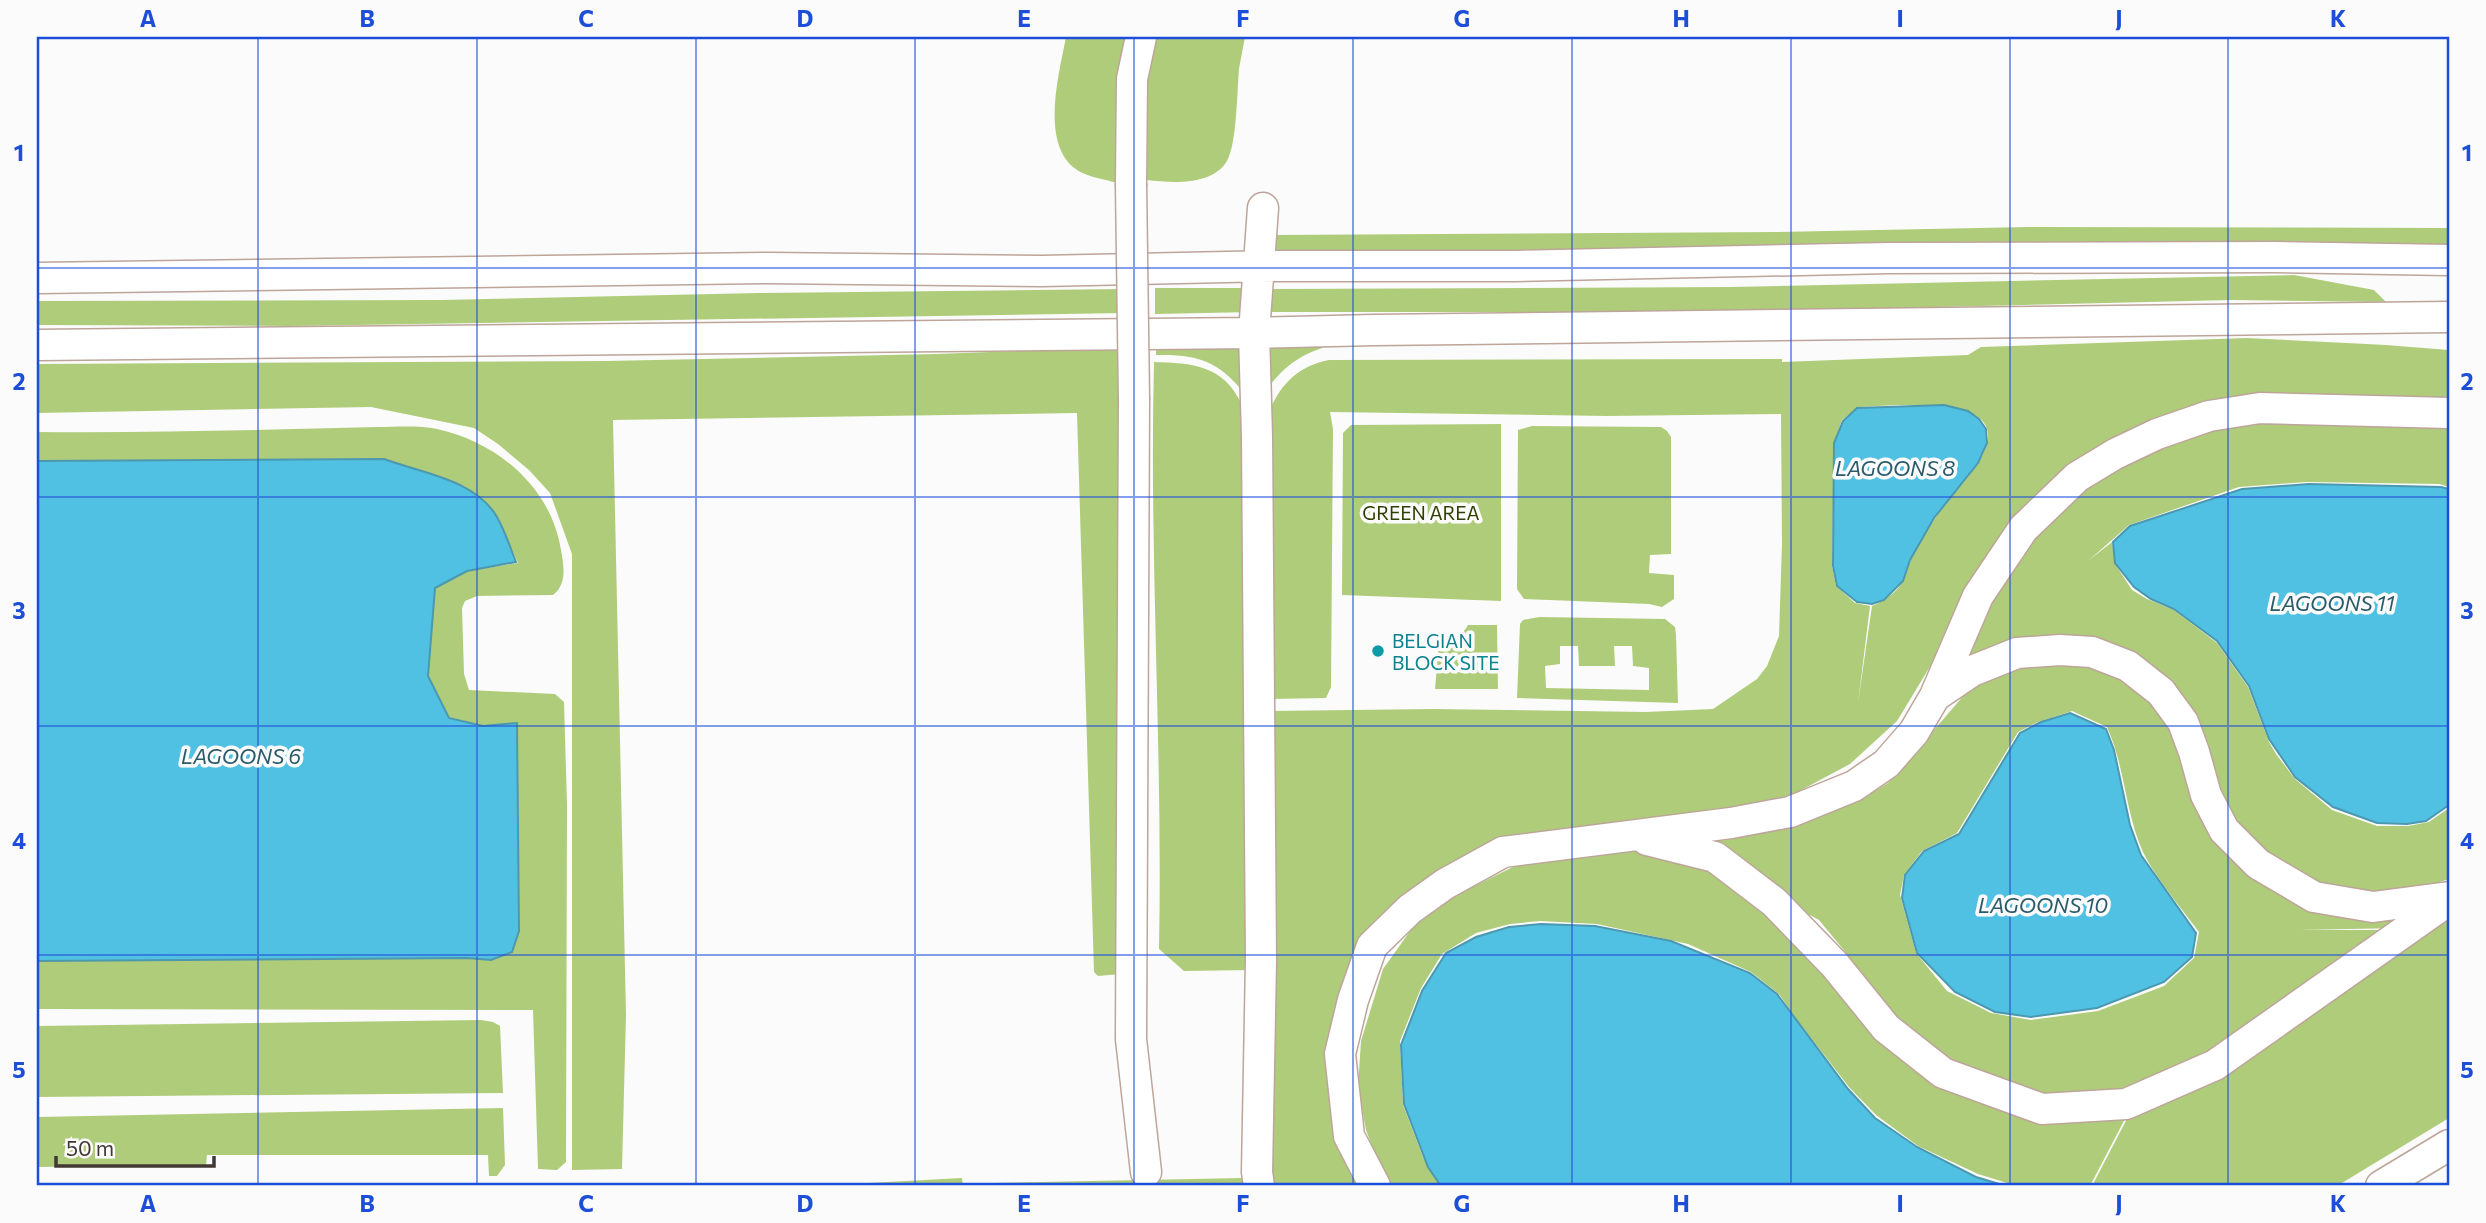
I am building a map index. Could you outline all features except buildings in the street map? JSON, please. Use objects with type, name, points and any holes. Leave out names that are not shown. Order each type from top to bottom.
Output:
[{"type":"street","points":[[1141,37],[1132,79],[1134,400],[1131,1040],[1146,1172]]},
{"type":"street","points":[[1259,1186],[1257,1172],[1261,961],[1254,333],[1263,208]]},
{"type":"street","points":[[37,278],[725,268],[1042,271],[1259,266],[1515,266],[1889,258],[2275,257],[2449,260]]},
{"type":"street","points":[[37,345],[1254,333],[2449,317]]},
{"type":"street","points":[[1375,1186],[1349,1136],[1340,1054],[1353,1000],[1372,946],[1410,909],[1445,884],[1503,852],[1731,823],[1790,812],[1854,786],[1886,764],[1914,732],[1935,696],[1978,596],[2023,529],[2077,477],[2115,454],[2157,434],[2208,416],[2260,408],[2449,413]]},
{"type":"street","points":[[1935,696],[1972,671],[2017,653],[2060,650],[2092,652],[2128,666],[2161,691],[2183,722],[2206,795],[2224,830],[2258,864],[2314,897],[2373,908],[2449,899]]},
{"type":"street","points":[[1630,835],[1715,857],[1774,901],[1835,965],[1886,1028],[1943,1073],[2042,1109],[2126,1104],[2215,1065],[2449,899]]},
{"type":"street","points":[[2381,1186],[2449,1145]]},
{"type":"street","points":[[2416,1186],[2449,1167]]},
{"type":"green space","points":[[1066,37],[1126,37],[1119,104],[1119,184],[1078,171],[1063,155],[1057,140],[1055,105]]},
{"type":"green space","points":[[1156,37],[1245,37],[1230,153],[1220,169],[1202,179],[1179,182],[1147,180],[1148,78]]},
{"type":"green space","points":[[2028,227],[2449,228],[2449,255],[1263,264],[1271,235],[1776,232]]},
{"type":"green space","points":[[2294,275],[2374,290],[2386,302],[2231,300],[1721,312],[1262,312],[1263,289],[1731,287]]},
{"type":"green space","points":[[1155,288],[1256,288],[1254,312],[1155,314]]},
{"type":"green space","points":[[1122,289],[1123,313],[292,326],[37,325],[37,301],[442,300]]},
{"type":"green space","points":[[1156,336],[1251,340],[1248,398],[1219,368],[1185,356],[1156,355]]},
{"type":"green space","points":[[1265,337],[1354,337],[1296,360],[1268,388]]},
{"type":"green space","points":[[2246,338],[2449,350],[2449,402],[2331,399],[2089,461],[1937,655],[1897,721],[1850,764],[1775,804],[1503,846],[1348,974],[1361,1186],[1271,1186],[1269,711],[1433,709],[1646,712],[1713,709],[1757,679],[1767,666],[1779,636],[1782,544],[1781,414],[1607,416],[1330,412],[1333,429],[1331,687],[1326,698],[1269,699],[1268,414],[1284,386],[1299,372],[1329,360],[1782,359],[1782,362],[1968,355],[1981,347]],"holes":[[[1858,407],[1950,407],[1967,411],[1980,419],[1987,429],[1987,445],[1976,466],[1926,532],[1901,584],[1890,596],[1872,606],[1858,703],[1870,606],[1855,603],[1836,586],[1832,566],[1834,443],[1842,420]]]},
{"type":"green space","points":[[1122,347],[1132,973],[1098,976],[1094,972],[1077,413],[613,420],[626,1015],[622,1169],[572,1170],[572,554],[550,493],[529,470],[474,428],[371,407],[37,413],[37,364],[607,361]]},
{"type":"green space","points":[[1154,362],[1194,365],[1216,374],[1235,392],[1242,405],[1252,970],[1184,971],[1159,949],[1153,509]]},
{"type":"green space","points":[[2222,422],[2449,422],[2449,487],[2439,484],[2306,482],[2239,487],[2129,525],[2088,561],[2112,542],[2115,564],[2132,590],[2174,610],[2217,643],[2248,687],[2276,754],[2295,779],[2332,810],[2377,826],[2408,826],[2429,822],[2449,808],[2449,879],[2421,888],[2382,895],[2302,880],[2272,862],[2236,822],[2127,653],[1960,662],[1990,604],[2043,519],[2113,464]]},
{"type":"green space","name":"GREEN AREA","points":[[1501,424],[1501,601],[1342,595],[1343,433],[1351,425]]},
{"type":"green space","name":"GREEN AREA","points":[[1532,426],[1661,427],[1667,431],[1671,437],[1671,554],[1650,555],[1649,573],[1674,575],[1674,599],[1662,607],[1649,604],[1524,599],[1517,589],[1518,430]]},
{"type":"green space","points":[[415,427],[459,435],[500,456],[518,471],[546,506],[561,550],[561,586],[553,595],[477,596],[465,601],[462,608],[464,674],[469,690],[555,694],[564,702],[567,804],[566,1162],[557,1170],[538,1169],[533,1010],[37,1009],[37,961],[491,960],[512,952],[519,931],[517,724],[483,726],[449,717],[428,676],[434,588],[467,571],[518,563],[496,515],[475,493],[443,478],[384,459],[37,461],[37,432]]},
{"type":"green space","points":[[1539,617],[1665,619],[1675,627],[1678,703],[1517,698],[1520,624],[1523,620]],"holes":[[[1560,646],[1578,646],[1579,666],[1615,666],[1614,646],[1632,646],[1633,666],[1649,668],[1649,690],[1546,688],[1545,666],[1560,664]]]},
{"type":"green space","points":[[1468,625],[1497,625],[1498,689],[1435,689],[1439,643],[1459,635]]},
{"type":"green space","points":[[2048,659],[2112,669],[2162,709],[2240,865],[2415,913],[2401,928],[2299,930],[2400,930],[2155,1084],[2127,1095],[2054,1100],[1934,1055],[1873,995],[1847,954],[1819,920],[1682,846],[1795,824],[1859,801],[1888,783],[1972,686],[1987,678]],"holes":[[[2072,711],[2107,727],[2118,757],[2132,821],[2143,852],[2199,932],[2194,958],[2164,986],[2098,1011],[2031,1020],[1991,1013],[1947,991],[1916,953],[1900,895],[1904,875],[1922,851],[1957,833],[2018,732]]]},
{"type":"green space","points":[[1637,849],[1724,874],[1952,1090],[1993,1108],[2037,1118],[2128,1113],[2090,1186],[2017,1186],[1978,1174],[1918,1146],[1876,1115],[1849,1087],[1779,994],[1751,972],[1688,944],[1597,924],[1540,921],[1510,924],[1476,933],[1442,954],[1421,988],[1400,1041],[1403,1105],[1423,1157],[1440,1186],[1387,1186],[1366,1130],[1358,1087],[1361,1041],[1383,969],[1418,920],[1448,899],[1525,861]]},
{"type":"green space","points":[[2449,910],[2449,1118],[2337,1186],[2092,1186],[2130,1113]]},
{"type":"green space","points":[[481,1020],[500,1026],[503,1093],[37,1097],[37,1026]]},
{"type":"green space","points":[[503,1108],[505,1165],[497,1176],[489,1176],[488,1155],[207,1155],[206,1165],[37,1167],[37,1117]]},
{"type":"green space","points":[[962,1178],[963,1186],[813,1186]]},
{"type":"green space","points":[[1243,1178],[1250,1186],[985,1186],[990,1183]]},
{"type":"water","name":"LAGOONS 8","points":[[1944,405],[1968,411],[1979,419],[1986,429],[1987,443],[1978,463],[1934,518],[1910,560],[1903,581],[1884,600],[1872,604],[1857,602],[1837,586],[1833,566],[1834,443],[1843,421],[1857,408]]},
{"type":"water","name":"LAGOONS 6","points":[[384,459],[446,479],[475,494],[497,517],[516,562],[467,571],[435,588],[428,676],[449,718],[483,726],[517,723],[519,931],[512,952],[491,960],[37,961],[37,461]]},
{"type":"water","name":"LAGOONS 11","points":[[2309,484],[2449,489],[2449,805],[2426,821],[2407,824],[2377,823],[2333,807],[2295,777],[2269,739],[2249,686],[2217,641],[2174,609],[2151,599],[2134,587],[2115,563],[2113,542],[2130,526],[2242,489]]},
{"type":"water","name":"LAGOONS 10","points":[[2070,713],[2106,729],[2114,750],[2130,825],[2141,855],[2196,933],[2192,957],[2164,982],[2097,1008],[2031,1017],[1995,1012],[1955,992],[1917,953],[1902,898],[1905,875],[1924,851],[1959,834],[2020,733],[2041,722]]},
{"type":"water","points":[[1541,924],[1595,926],[1671,941],[1750,973],[1777,994],[1848,1089],[1875,1118],[1917,1147],[1976,1177],[2006,1186],[1441,1186],[1428,1167],[1404,1104],[1401,1045],[1422,991],[1446,953],[1476,937],[1509,927]]},
{"type":"place","name":"BELGIAN BLOCK SITE","points":[[1378,651]]}]
